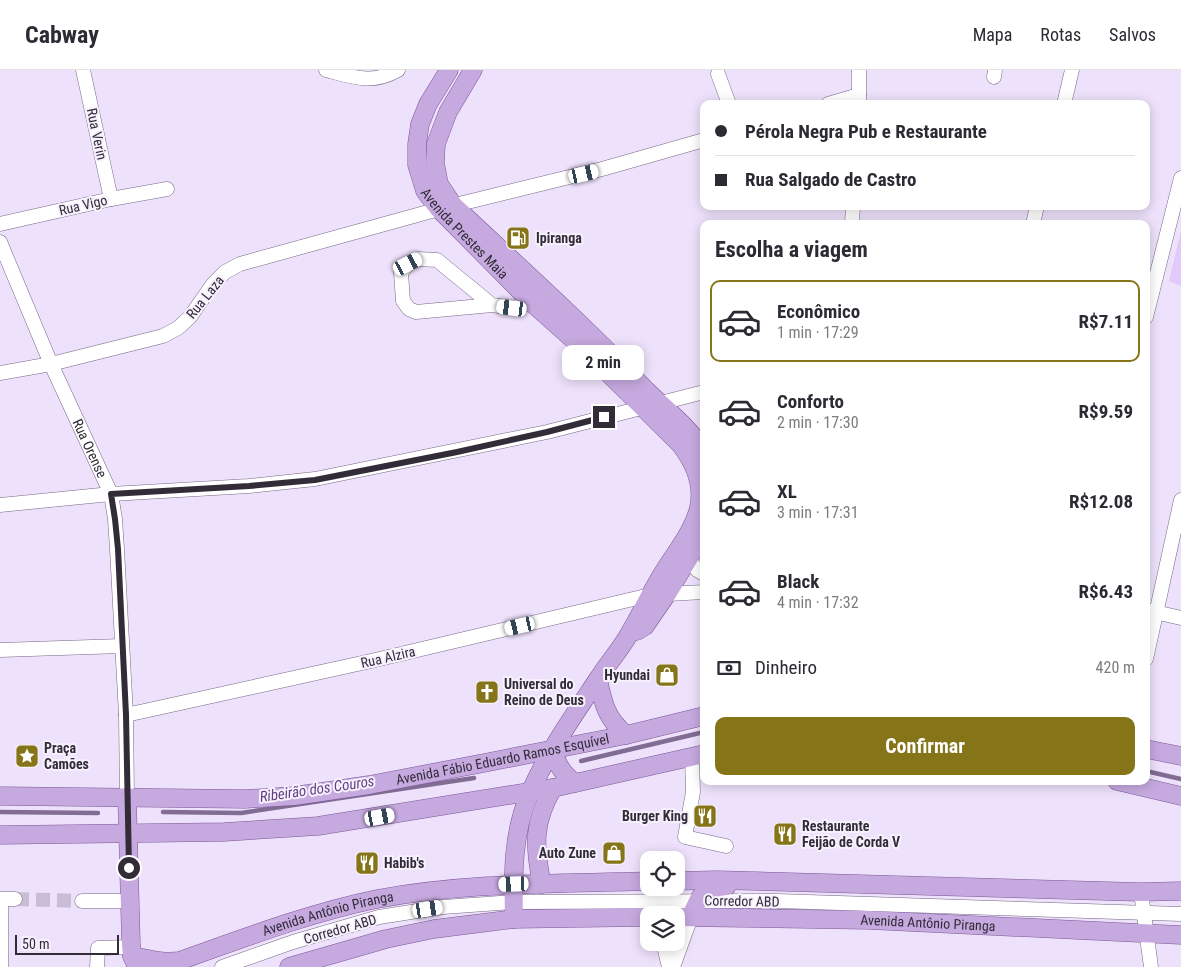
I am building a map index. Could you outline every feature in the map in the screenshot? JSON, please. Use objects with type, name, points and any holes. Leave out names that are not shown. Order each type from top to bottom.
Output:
[{"type":"main road","name":"Avenida Prestes Maia","points":[[449,70],[428,104],[420,124],[417,144],[417,165],[425,191],[446,207],[538,297],[616,359],[690,456],[700,481]]},
{"type":"main road","name":"Avenida Prestes Maia","points":[[446,207],[435,163],[436,144],[448,112],[473,70]]},
{"type":"main road","name":"Avenida Prestes Maia","points":[[651,405],[680,422],[700,446]]},
{"type":"main road","name":"Avenida Prestes Maia","points":[[514,902],[515,853],[518,830],[530,792],[554,749],[598,679],[628,637],[661,575],[689,532],[700,499]]},
{"type":"main road","name":"Avenida Prestes Maia","points":[[628,637],[646,626],[700,539]]},
{"type":"main road","points":[[661,575],[662,588],[667,594]]},
{"type":"main road","points":[[598,679],[604,707],[611,721],[626,735]]},
{"type":"main road","name":"Avenida Fábio Eduardo Ramos Esquível","points":[[0,796],[245,799],[294,796],[378,783],[626,735],[700,717]]},
{"type":"main road","points":[[554,749],[554,756],[560,769],[565,776],[575,783]]},
{"type":"main road","points":[[1150,750],[1181,756]]},
{"type":"main road","points":[[0,835],[128,834],[266,830],[318,826],[553,788],[698,755]]},
{"type":"main road","points":[[1134,785],[1181,796]]},
{"type":"main road","points":[[542,884],[536,851],[536,834],[544,803],[553,788]]},
{"type":"main road","name":"Rua Orense","points":[[127,797],[130,901],[134,956]]},
{"type":"main road","name":"Avenida Antônio Piranga","points":[[289,967],[386,939],[434,929],[514,902],[542,884],[640,881]]},
{"type":"main road","points":[[685,881],[772,881],[1141,892],[1181,891]]},
{"type":"main road","points":[[688,911],[704,892],[710,889],[772,881]]},
{"type":"main road","name":"Avenida Antônio Piranga","points":[[134,956],[155,961],[179,961],[328,911],[377,899],[428,891],[640,919]]},
{"type":"main road","name":"Avenida Antônio Piranga","points":[[688,911],[1181,935]]},
{"type":"street","name":"Rua Verin","points":[[83,70],[111,199]]},
{"type":"street","points":[[326,70],[362,79],[376,79],[388,76],[398,70]]},
{"type":"street","points":[[859,70],[859,99]]},
{"type":"street","points":[[1065,100],[1072,70]]},
{"type":"street","points":[[718,74],[728,100]]},
{"type":"street","name":"Rua Laza","points":[[0,373],[51,364],[163,336],[178,328],[190,317],[213,284],[225,272],[240,264],[446,207],[602,169],[700,141]]},
{"type":"street","points":[[1150,301],[1181,178]]},
{"type":"street","name":"Rua Vigo","points":[[0,224],[111,199],[167,189]]},
{"type":"street","name":"Rua Orense","points":[[0,242],[51,364],[111,494],[118,549],[126,715],[127,797]]},
{"type":"street","points":[[492,305],[437,260],[418,259],[408,264],[401,273],[403,301],[409,309],[416,312],[492,305],[512,308],[538,297]]},
{"type":"street","points":[[0,505],[111,494],[315,480],[538,434],[700,393]]},
{"type":"street","points":[[1181,500],[1151,611],[1181,618]]},
{"type":"street","points":[[688,558],[700,572]]},
{"type":"street","points":[[667,594],[700,592]]},
{"type":"street","name":"Rua Alzira","points":[[126,715],[372,661],[650,595]]},
{"type":"street","points":[[0,650],[122,646]]},
{"type":"street","points":[[698,755],[685,837],[726,846]]},
{"type":"street","points":[[1141,892],[1152,967]]},
{"type":"street","points":[[1,967],[1,899],[15,900]]},
{"type":"street","points":[[82,901],[130,901]]},
{"type":"street","name":"Corredor ABD","points":[[222,967],[294,942],[380,917],[442,907],[514,902],[688,911],[870,903],[1181,914]]},
{"type":"street","points":[[673,967],[688,911]]},
{"type":"street","points":[[97,967],[98,948],[134,956]]},
{"type":"street","points":[[665,951],[669,967]]},
{"type":"shaded area","points":[[1181,231],[1181,286],[1169,281]]},
{"type":"waterway","name":"Ribeirão dos Couros","points":[[581,761],[700,733]]},
{"type":"waterway","name":"Ribeirão dos Couros","points":[[1150,772],[1181,779]]},
{"type":"waterway","name":"Ribeirão dos Couros","points":[[163,812],[241,813],[474,778]]},
{"type":"waterway","points":[[0,812],[98,813]]},
{"type":"tunnel","points":[[15,899],[82,901]]},
{"type":"place","name":"Ipiranga","points":[[518,238]]},
{"type":"place","name":"Hyundai","points":[[667,675]]},
{"type":"place","name":"Universal do Reino de Deus","points":[[487,692]]},
{"type":"place","name":"Praça Camões","points":[[27,756]]},
{"type":"place","name":"Burger King","points":[[705,816]]},
{"type":"place","name":"Restaurante Feijão de Corda V","points":[[785,834]]},
{"type":"place","name":"Auto Zune","points":[[614,853]]},
{"type":"place","name":"Habib's","points":[[367,863]]},
{"type":"route","points":[[129,868],[126,715],[118,549],[111,494],[315,480],[457,452],[604,417]]}]
